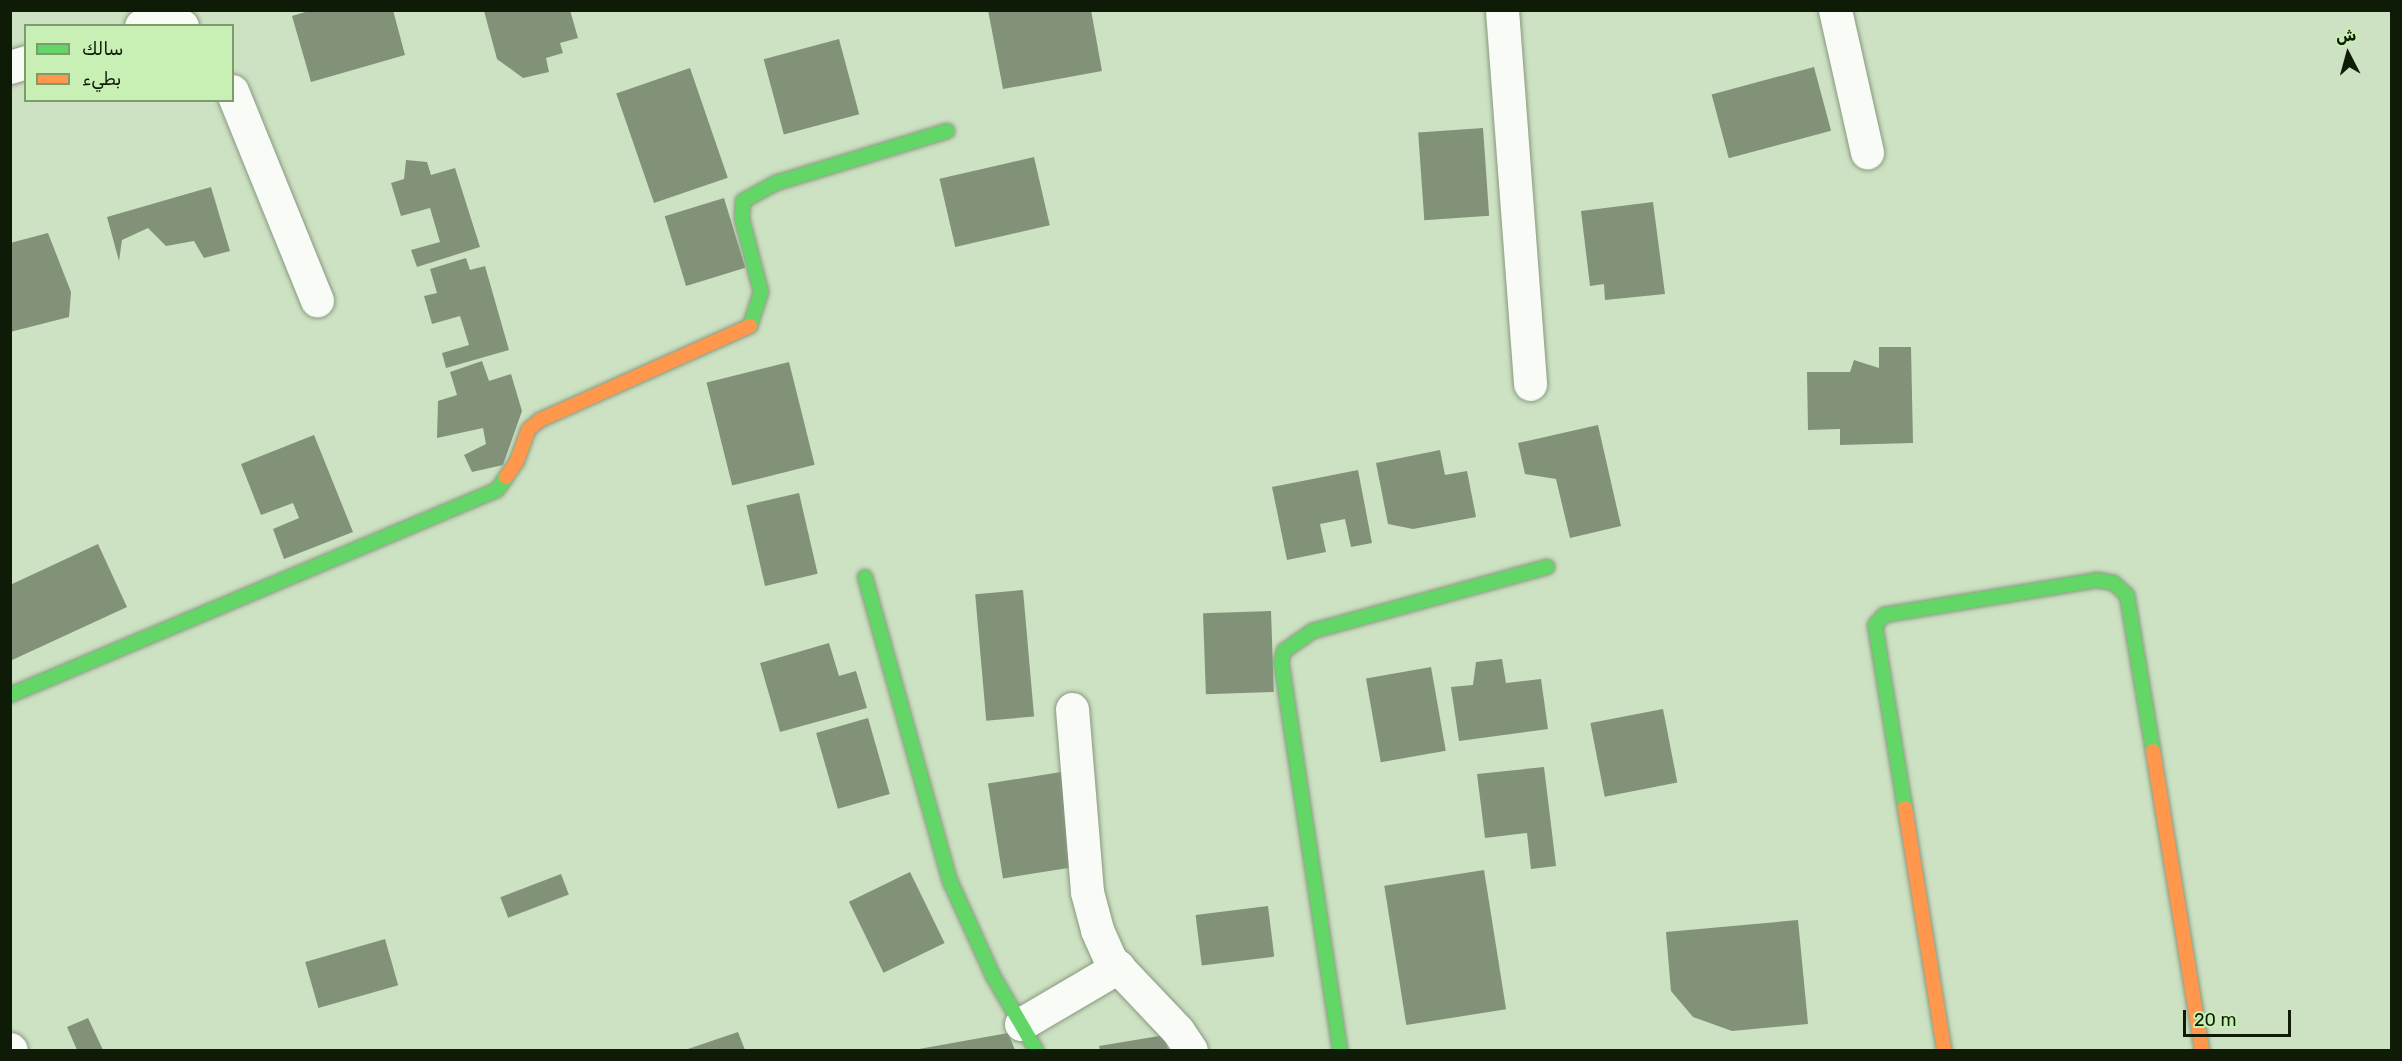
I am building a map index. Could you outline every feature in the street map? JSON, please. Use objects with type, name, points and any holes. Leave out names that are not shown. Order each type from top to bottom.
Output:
[{"type":"street","points":[[1502,10],[1530,384]]},
{"type":"street","points":[[1835,10],[1867,152]]},
{"type":"street","points":[[234,96],[317,300]]},
{"type":"street","points":[[10,694],[497,490],[517,461],[528,430],[540,420],[747,329],[754,322],[761,292],[742,219],[742,201],[776,183],[947,131]]},
{"type":"street","points":[[1340,1050],[1281,662],[1284,651],[1313,631],[1547,567]]},
{"type":"street","points":[[865,577],[950,881],[993,976],[1028,1037],[1118,968]]},
{"type":"street","points":[[1944,1050],[1875,625],[1884,615],[2097,580],[2114,583],[2127,595],[2202,1050]]},
{"type":"street","points":[[1072,709],[1087,892],[1097,930],[1118,968],[1178,1031],[1191,1050]]},
{"type":"building","points":[[312,10],[393,10],[405,55],[311,82],[292,16]]},
{"type":"building","points":[[570,10],[578,38],[560,43],[563,53],[546,58],[549,72],[523,78],[497,59],[484,11]]},
{"type":"building","points":[[988,10],[1091,10],[1102,71],[1003,89]]},
{"type":"building","points":[[839,39],[859,114],[784,135],[764,59]]},
{"type":"building","points":[[1814,67],[1831,131],[1729,158],[1712,94]]},
{"type":"building","points":[[690,68],[728,178],[654,203],[616,93]]},
{"type":"building","points":[[1483,128],[1489,216],[1424,220],[1418,133]]},
{"type":"building","points":[[1034,157],[1050,225],[955,247],[939,179]]},
{"type":"building","points":[[406,160],[427,162],[431,175],[455,168],[480,247],[417,267],[411,250],[440,242],[430,208],[401,216],[391,183],[404,179]]},
{"type":"building","points":[[211,187],[230,251],[204,258],[194,241],[166,246],[148,228],[122,240],[119,261],[107,217]]},
{"type":"building","points":[[724,198],[745,268],[686,286],[665,216]]},
{"type":"building","points":[[1653,202],[1665,294],[1605,300],[1604,284],[1590,286],[1581,211]]},
{"type":"building","points":[[48,233],[71,292],[69,317],[10,332],[10,243]]},
{"type":"building","points":[[466,258],[470,270],[485,266],[509,350],[446,368],[442,353],[469,345],[460,316],[432,324],[424,296],[437,293],[430,269]]},
{"type":"building","points":[[1879,347],[1911,347],[1913,443],[1840,445],[1840,429],[1808,430],[1807,372],[1850,372],[1854,360],[1879,368]]},
{"type":"building","points":[[482,361],[489,381],[511,374],[522,411],[503,465],[472,472],[464,455],[486,444],[483,428],[437,438],[438,401],[457,395],[450,372]]},
{"type":"building","points":[[789,362],[815,465],[732,485],[707,383]]},
{"type":"building","points":[[1598,425],[1621,526],[1570,538],[1556,479],[1525,474],[1518,443]]},
{"type":"building","points":[[314,435],[353,532],[284,559],[273,529],[299,518],[293,503],[261,515],[241,464]]},
{"type":"building","points":[[1440,450],[1445,475],[1467,471],[1476,517],[1413,529],[1388,524],[1376,463]]},
{"type":"building","points":[[1358,470],[1372,543],[1351,547],[1345,519],[1320,524],[1326,552],[1287,560],[1272,487]]},
{"type":"building","points":[[799,493],[818,574],[765,586],[746,505]]},
{"type":"building","points":[[98,544],[127,607],[10,661],[10,585]]},
{"type":"building","points":[[1023,590],[1034,717],[986,721],[975,594]]},
{"type":"building","points":[[1271,611],[1274,692],[1206,694],[1203,613]]},
{"type":"building","points":[[829,643],[839,676],[856,671],[867,708],[780,732],[760,663]]},
{"type":"building","points":[[1502,659],[1506,683],[1541,679],[1548,729],[1459,741],[1451,687],[1473,685],[1476,662]]},
{"type":"building","points":[[1431,667],[1446,751],[1381,762],[1366,678]]},
{"type":"building","points":[[1663,709],[1677,783],[1605,797],[1590,723]]},
{"type":"building","points":[[868,718],[890,794],[838,809],[816,733]]},
{"type":"building","points":[[1544,767],[1556,866],[1531,869],[1527,833],[1485,838],[1477,774]]},
{"type":"building","points":[[1061,772],[1076,867],[1003,878],[988,784]]},
{"type":"building","points":[[1484,870],[1506,1009],[1406,1025],[1384,886]]},
{"type":"building","points":[[910,872],[945,943],[884,973],[849,902]]},
{"type":"building","points":[[561,874],[569,895],[508,918],[500,897]]},
{"type":"building","points":[[1268,906],[1274,957],[1202,966],[1196,915]]},
{"type":"building","points":[[1798,920],[1808,1024],[1732,1031],[1693,1017],[1671,991],[1666,932]]},
{"type":"building","points":[[385,939],[398,985],[318,1008],[305,962]]},
{"type":"building","points":[[88,1018],[103,1050],[77,1050],[67,1027]]},
{"type":"building","points":[[738,1032],[745,1050],[685,1050]]},
{"type":"building","points":[[1008,1033],[1015,1050],[919,1050],[919,1049]]},
{"type":"building","points":[[1165,1035],[1168,1050],[1100,1050],[1099,1046]]},
{"type":"traffic: fast","points":[[750,326],[761,292],[742,219],[743,201],[776,183],[947,131]]},
{"type":"traffic: fast","points":[[10,695],[497,490],[506,477]]},
{"type":"traffic: fast","points":[[1340,1050],[1281,662],[1284,651],[1313,631],[1547,567]]},
{"type":"traffic: fast","points":[[865,577],[950,881],[993,976],[1036,1050]]},
{"type":"traffic: fast","points":[[1905,808],[1875,625],[1884,615],[2097,580],[2114,583],[2127,595],[2153,751]]},
{"type":"traffic: slow","points":[[506,477],[517,461],[528,430],[540,420],[750,326]]},
{"type":"traffic: slow","points":[[2153,751],[2202,1050]]},
{"type":"traffic: slow","points":[[1905,808],[1944,1050]]}]
